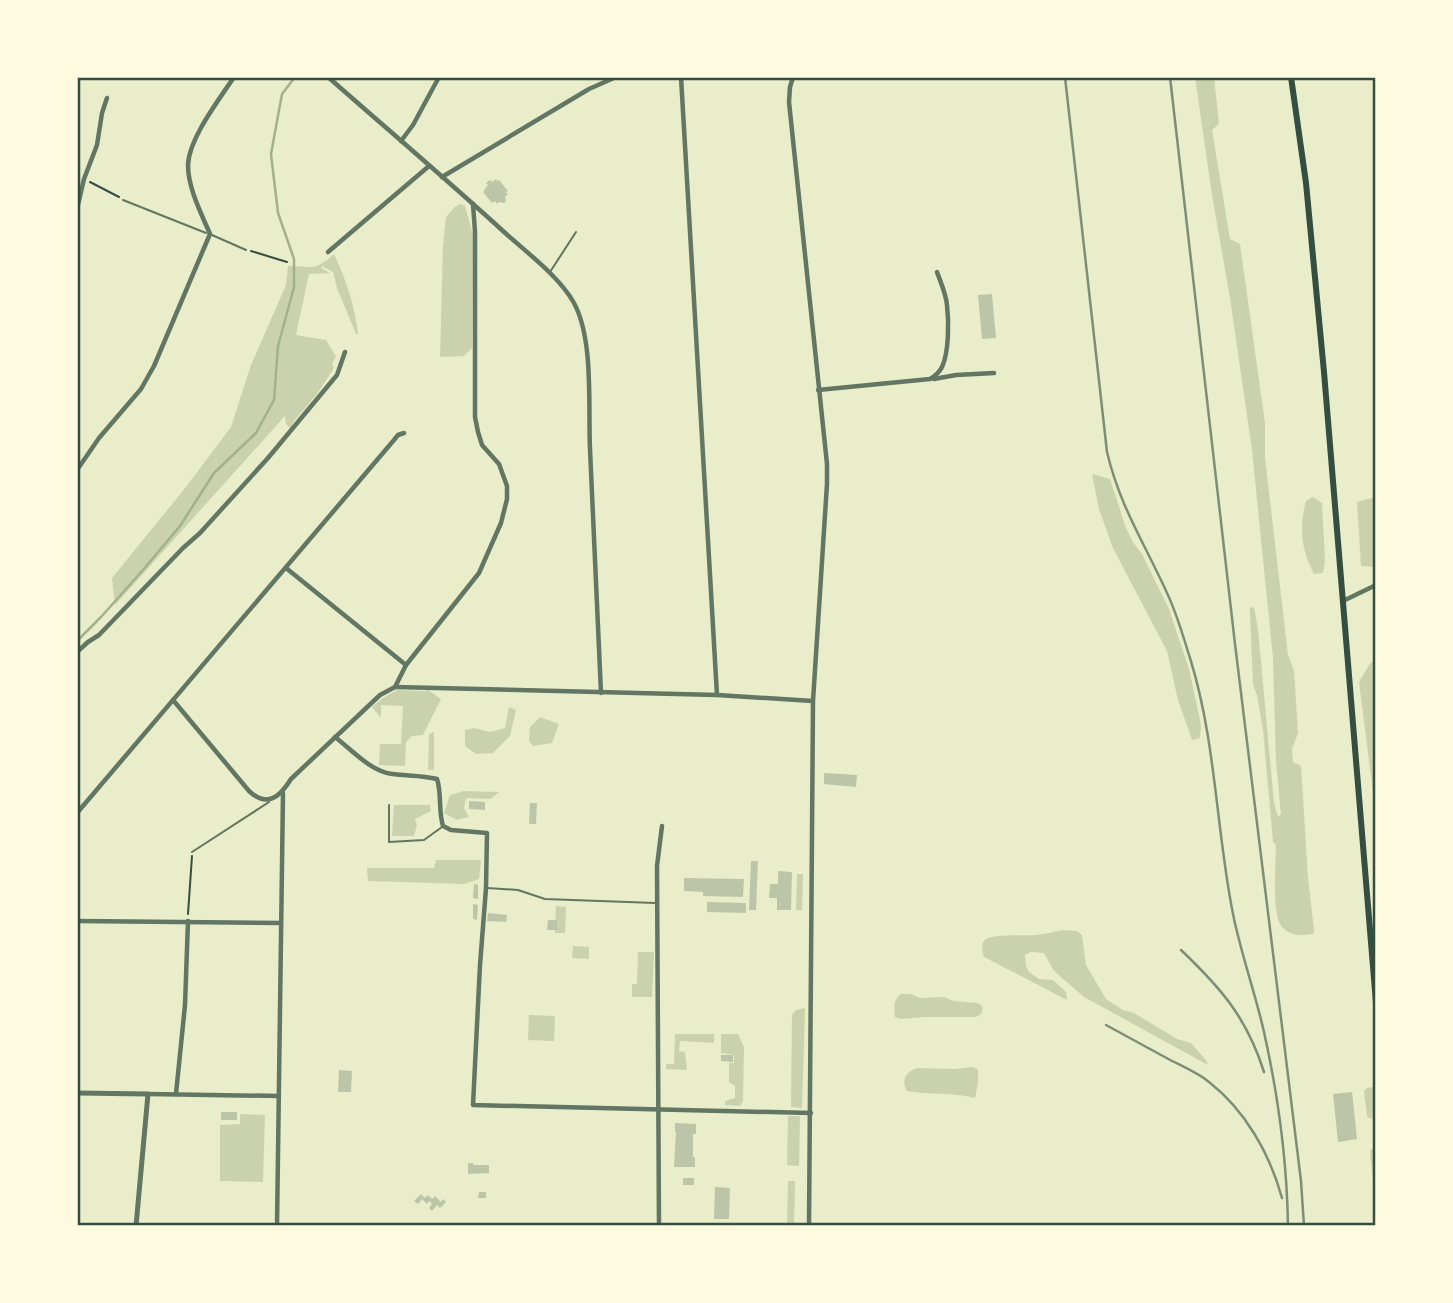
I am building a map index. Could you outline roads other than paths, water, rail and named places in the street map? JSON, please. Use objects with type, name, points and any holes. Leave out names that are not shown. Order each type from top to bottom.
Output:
[{"type":"main road","points":[[1291,77],[1306,183],[1324,372],[1374,949],[1376,1003]]},
{"type":"street","points":[[77,470],[99,438],[141,389],[154,366],[209,234],[193,191],[188,161],[205,120],[234,77]]},
{"type":"street","points":[[328,77],[549,273],[568,293],[581,319],[589,383],[601,693]]},
{"type":"street","points":[[401,141],[413,125],[439,77]]},
{"type":"street","points":[[442,177],[589,89],[616,77]]},
{"type":"street","points":[[681,77],[717,695]]},
{"type":"street","points":[[793,77],[789,102],[827,464],[813,701],[809,1226]]},
{"type":"street","points":[[78,205],[84,179],[97,145],[107,98]]},
{"type":"street","points":[[328,252],[429,166]]},
{"type":"street","points":[[395,687],[406,664],[479,573],[501,523],[507,499],[508,486],[504,473],[482,445],[475,417],[473,204]]},
{"type":"street","points":[[930,379],[937,375],[942,367],[948,326],[947,302],[937,272]]},
{"type":"street","points":[[77,652],[99,635],[226,505],[337,375],[345,352]]},
{"type":"street","points":[[818,390],[994,373]]},
{"type":"street","points":[[77,813],[398,435],[404,433]]},
{"type":"street","points":[[286,568],[406,664]]},
{"type":"street","points":[[1343,601],[1376,585]]},
{"type":"street","points":[[277,1226],[283,793],[291,779],[380,695],[395,687],[717,695],[813,701]]},
{"type":"street","points":[[173,699],[255,797],[272,799],[283,793]]},
{"type":"street","points":[[335,737],[376,769],[389,774],[437,779],[443,826],[451,830],[487,834],[473,1105],[811,1113]]},
{"type":"street","points":[[659,1226],[657,866],[662,826]]},
{"type":"street","points":[[77,920],[281,923]]},
{"type":"street","points":[[176,1094],[186,1005],[188,921]]},
{"type":"street","points":[[77,1093],[279,1096]]},
{"type":"street","points":[[136,1226],[148,1094]]},
{"type":"lane","points":[[123,200],[246,250]]},
{"type":"lane","points":[[549,273],[576,232]]},
{"type":"lane","points":[[192,852],[272,799]]},
{"type":"lane","points":[[389,805],[389,842],[424,840],[443,826]]},
{"type":"lane","points":[[486,888],[518,890],[545,899],[658,903]]},
{"type":"waterway","points":[[77,641],[180,526],[214,473],[256,433],[274,400],[278,346],[294,287],[294,259],[278,213],[271,154],[282,94],[295,77]]},
{"type":"railway","points":[[1065,77],[1107,452],[1126,508],[1174,609],[1199,689],[1211,753],[1233,914],[1274,1080],[1284,1153],[1288,1226]]},
{"type":"railway","points":[[1170,77],[1235,644],[1301,1181],[1304,1226]]},
{"type":"railway","points":[[1181,950],[1231,1005],[1249,1036],[1264,1072]]},
{"type":"railway","points":[[1106,1025],[1196,1073],[1222,1093],[1245,1119],[1263,1149],[1282,1198]]}]
